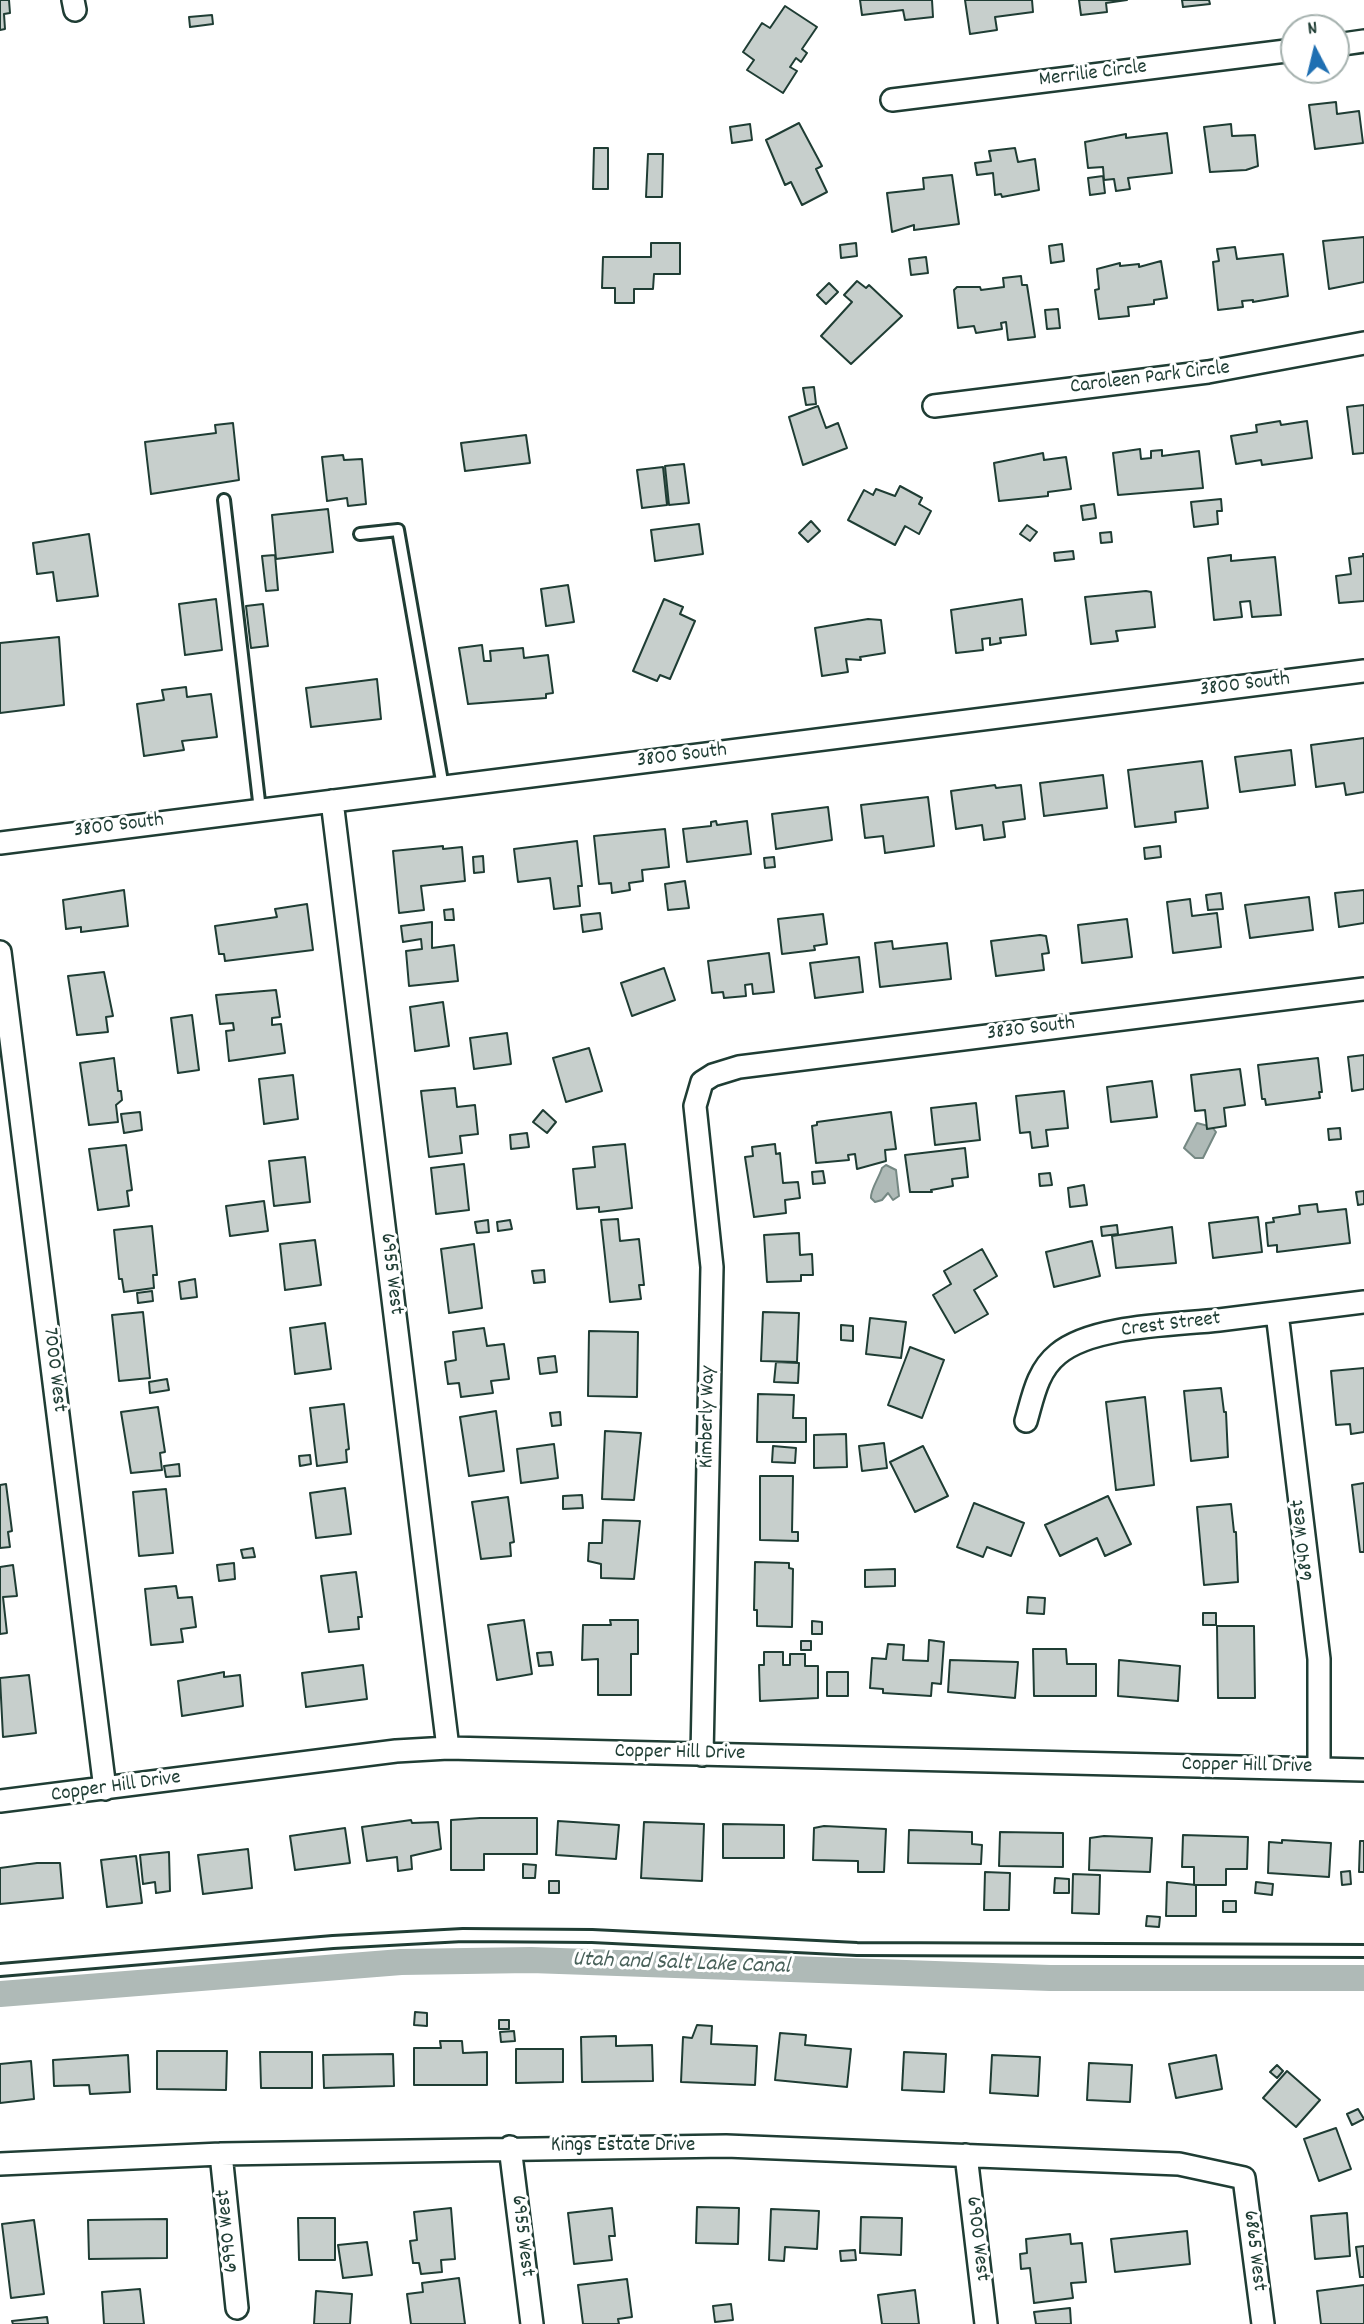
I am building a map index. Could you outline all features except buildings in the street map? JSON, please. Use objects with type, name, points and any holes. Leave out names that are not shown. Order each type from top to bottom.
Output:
[{"type":"street","name":"Merrilie Circle","points":[[892,100],[1280,52]]},
{"type":"street","name":"Caroleen Park Circle","points":[[934,406],[1219,370],[1364,343]]},
{"type":"street","name":"3800 South","points":[[0,842],[1364,671]]},
{"type":"street","name":"6955 West","points":[[332,800],[448,1748]]},
{"type":"street","name":"7000 West","points":[[0,952],[106,1789]]},
{"type":"street","name":"3830 South","points":[[702,1082],[713,1074],[739,1067],[1364,989]]},
{"type":"street","name":"Kimberly Way","points":[[702,1082],[697,1093],[695,1120],[712,1268],[702,1755]]},
{"type":"street","name":"Crest Street","points":[[1026,1421],[1044,1370],[1060,1352],[1073,1345],[1127,1330],[1364,1302]]},
{"type":"street","name":"6840 West","points":[[1277,1313],[1319,1659],[1319,1769]]},
{"type":"street","name":"Copper Hill Drive","points":[[0,1801],[396,1751],[448,1748],[1364,1770]]},
{"type":"street","name":"Kings Estate Drive","points":[[0,2164],[220,2154],[510,2147],[726,2146],[1179,2164],[1244,2178]]},
{"type":"street","name":"6955 West","points":[[510,2147],[532,2324]]},
{"type":"street","name":"6990 West","points":[[220,2154],[237,2308]]},
{"type":"street","name":"6900 West","points":[[966,2155],[986,2324]]},
{"type":"street","name":"6865 West","points":[[1244,2178],[1263,2324]]},
{"type":"lane","points":[[225,500],[260,810]]},
{"type":"lane","points":[[360,534],[398,530],[443,787]]},
{"type":"lane","points":[[0,1970],[333,1942],[463,1936],[592,1936],[857,1949],[1364,1951]]},
{"type":"shaded area","points":[[1197,1123],[1212,1127],[1216,1132],[1203,1158],[1195,1158],[1184,1148]]},
{"type":"shaded area","points":[[886,1165],[896,1170],[899,1196],[893,1200],[888,1193],[882,1200],[875,1202],[871,1198],[872,1191]]},
{"type":"waterway","name":"Utah and Salt Lake Canal","points":[[0,1994],[401,1962],[531,1960],[1050,1978],[1364,1978]]}]
